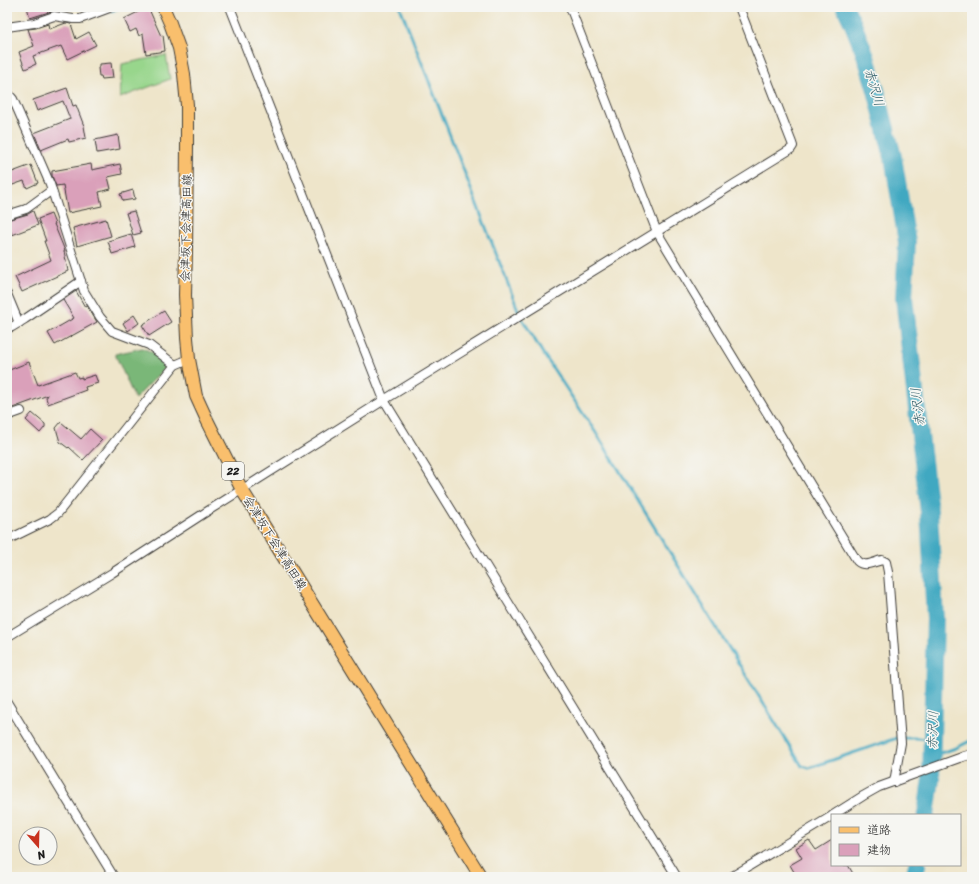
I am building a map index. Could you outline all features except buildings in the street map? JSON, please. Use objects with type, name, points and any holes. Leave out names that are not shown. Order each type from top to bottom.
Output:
[{"type":"main road","name":"会津坂下会津高田線","points":[[163,7],[179,48],[184,74],[187,105],[185,295],[189,359],[196,396],[242,490],[481,877]]},
{"type":"street","points":[[7,27],[34,23],[54,16],[80,19],[112,7]]},
{"type":"street","points":[[230,7],[384,400],[677,877]]},
{"type":"street","points":[[570,7],[657,232],[857,561],[864,564],[872,564],[882,560],[886,562],[890,595],[901,743],[895,781]]},
{"type":"street","points":[[7,637],[112,573],[384,400],[791,149],[793,146],[790,135],[740,7]]},
{"type":"street","points":[[7,92],[13,99],[52,190],[84,291],[100,317],[112,331],[149,345],[175,365]]},
{"type":"street","points":[[7,215],[26,209],[52,190]]},
{"type":"street","points":[[7,328],[19,322],[81,281]]},
{"type":"street","points":[[7,294],[19,322]]},
{"type":"street","points":[[7,540],[50,519],[58,513],[175,365],[189,359]]},
{"type":"street","points":[[7,416],[21,411]]},
{"type":"street","points":[[7,702],[114,877]]},
{"type":"street","points":[[835,814],[879,787],[972,754]]},
{"type":"street","points":[[731,877],[831,816]]},
{"type":"green space","points":[[166,55],[170,79],[120,98],[122,64]]},
{"type":"green space","points":[[142,348],[152,352],[168,365],[135,399],[115,354]]},
{"type":"waterway","points":[[112,11],[121,7]]},
{"type":"waterway","points":[[400,7],[520,315],[542,352],[598,436],[802,766],[809,768],[897,738],[932,740]]},
{"type":"waterway","name":"赤沢川","points":[[845,7],[866,57],[876,90],[893,157],[907,242],[904,298],[929,512],[935,619],[931,779],[926,814]]},
{"type":"waterway","points":[[931,756],[956,748],[972,740]]},
{"type":"waterway","name":"赤沢川","points":[[914,877],[917,866]]}]
